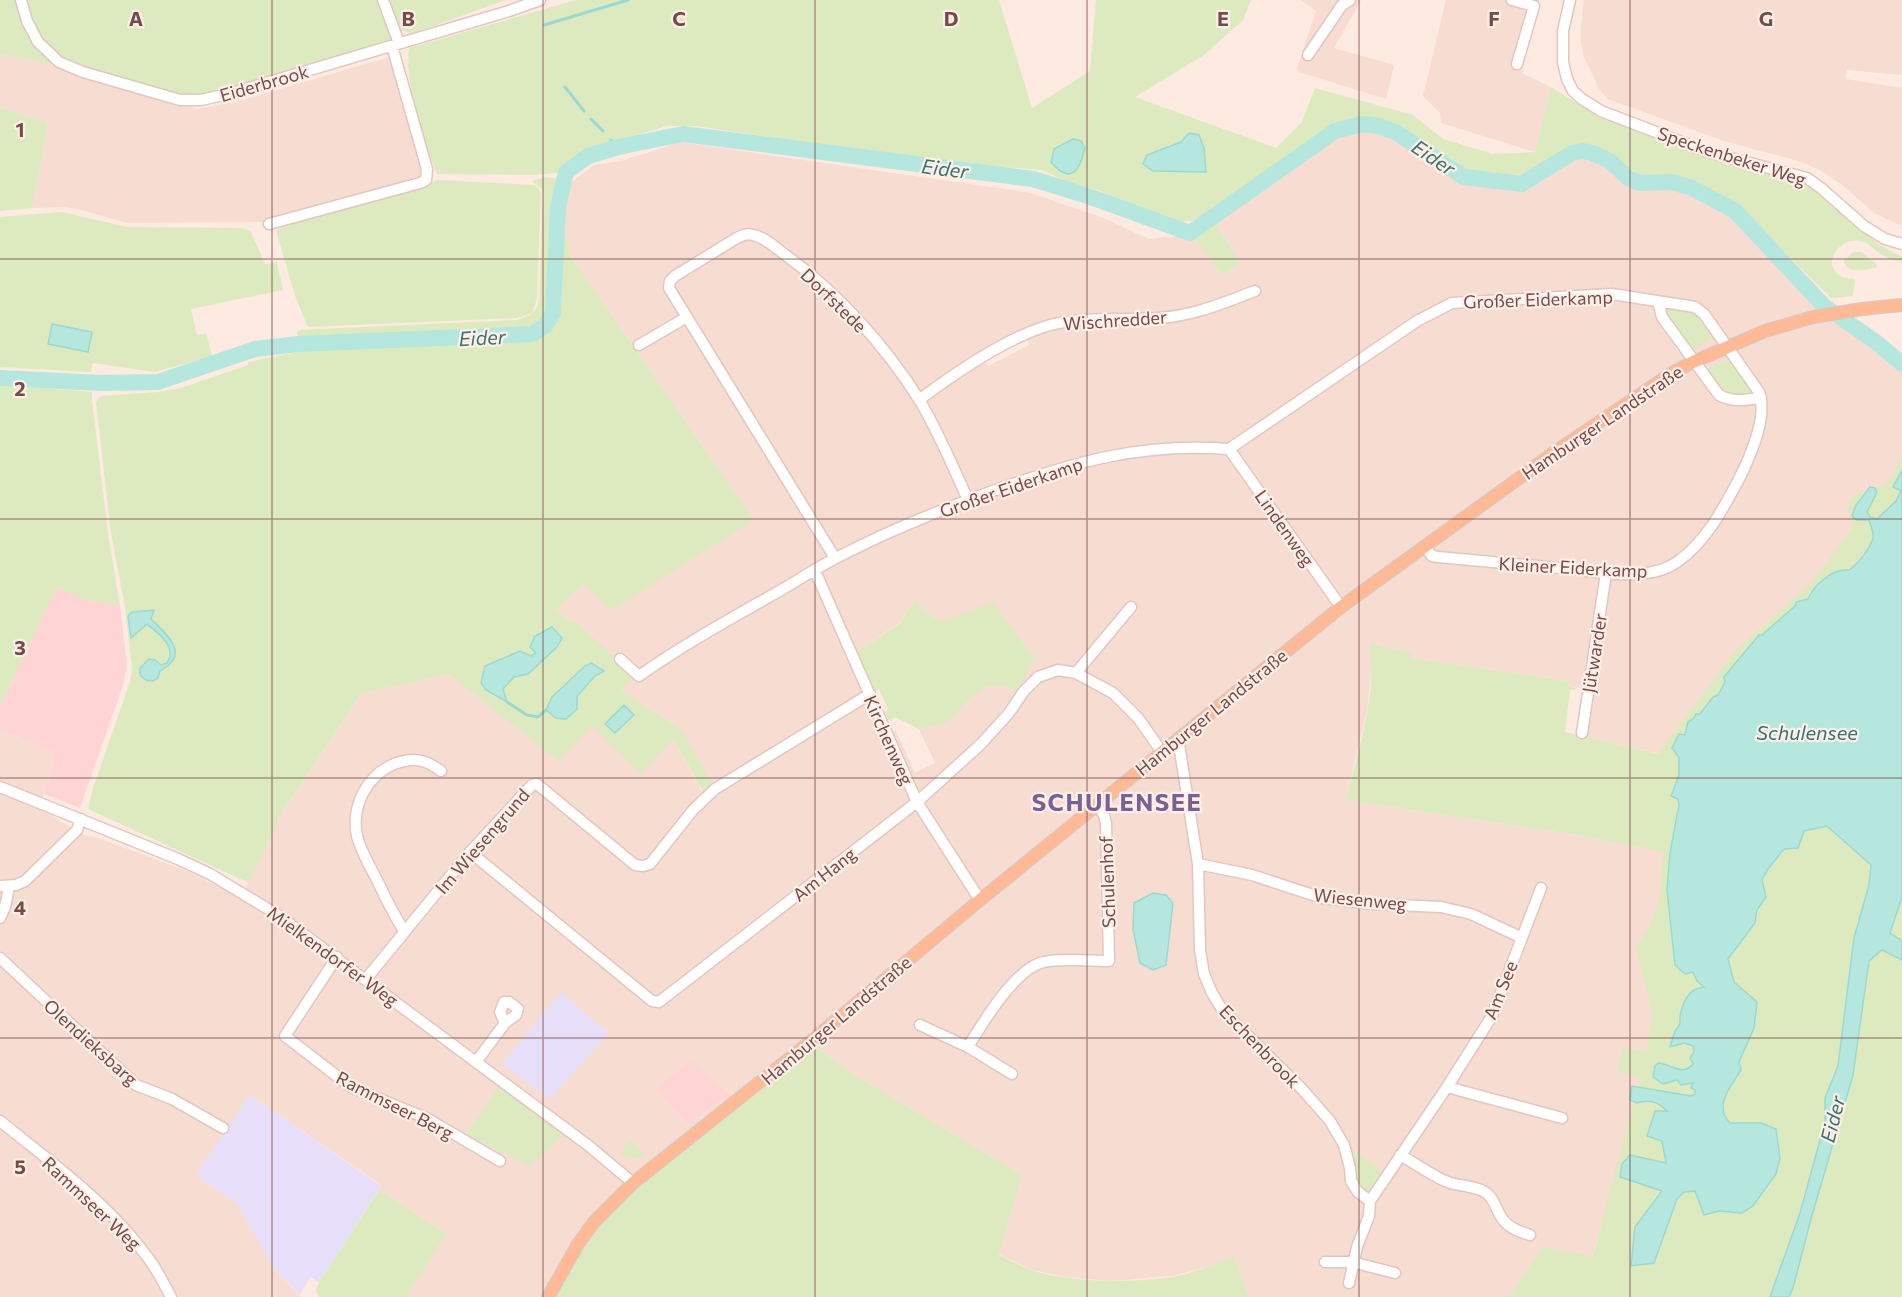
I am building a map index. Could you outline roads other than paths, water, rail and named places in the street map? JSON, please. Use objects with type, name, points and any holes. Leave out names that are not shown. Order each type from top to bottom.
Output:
[{"type":"main road","name":"Hamburger Landstraße","points":[[548,1297],[578,1244],[594,1222],[633,1183],[801,1049],[980,900],[1341,607],[1562,447],[1672,373],[1727,346],[1765,331],[1813,317],[1902,305]]},
{"type":"street","name":"Eiderbrook","points":[[21,0],[27,21],[38,42],[59,62],[83,72],[180,100],[201,100],[232,93],[540,0]]},
{"type":"street","points":[[269,224],[426,180],[427,169],[383,0]]},
{"type":"street","points":[[1512,0],[1534,6],[1517,64]]},
{"type":"street","name":"Speckenbeker Weg","points":[[1570,0],[1563,31],[1563,62],[1573,91],[1582,99],[1601,111],[1707,152],[1807,178],[1864,226],[1885,239],[1902,244]]},
{"type":"street","points":[[1308,55],[1342,2]]},
{"type":"street","name":"Dorfstede","points":[[835,558],[669,288],[670,281],[703,257],[735,238],[752,234],[771,244],[796,263],[853,316],[885,353],[919,400],[938,434],[968,500]]},
{"type":"street","name":"Wischredder","points":[[919,400],[983,357],[1026,334],[1053,325],[1082,320],[1158,318],[1192,314],[1255,291]]},
{"type":"street","name":"Großer Eiderkamp","points":[[620,659],[639,676],[672,653],[835,558],[968,500],[1045,472],[1089,459],[1150,449],[1199,447],[1229,449],[1417,321],[1452,303],[1612,294],[1687,305],[1700,310],[1727,346]]},
{"type":"street","points":[[1658,301],[1662,317],[1719,395],[1725,398],[1748,400],[1761,397],[1755,384],[1727,346]]},
{"type":"street","points":[[639,345],[687,317]]},
{"type":"street","name":"Kleiner Eiderkamp","points":[[1425,547],[1432,556],[1437,557],[1606,573],[1656,572],[1675,564],[1694,548],[1725,506],[1743,471],[1755,439],[1761,397]]},
{"type":"street","name":"Lindenweg","points":[[1229,449],[1341,607]]},
{"type":"street","name":"Kirchenweg","points":[[815,571],[917,802],[980,900]]},
{"type":"street","name":"Jütwarder","points":[[1582,733],[1606,573]]},
{"type":"street","points":[[1131,607],[1076,673],[1113,693],[1138,718],[1162,752]]},
{"type":"street","name":"Am Hang","points":[[470,852],[652,1001],[658,1002],[917,802],[981,744],[1038,677],[1058,670],[1076,673]]},
{"type":"street","name":"Im Wiesengrund","points":[[366,979],[470,852],[532,785],[537,784],[635,865],[643,866],[650,864],[693,810],[715,789],[870,694]]},
{"type":"street","name":"Eschenbrook","points":[[1178,738],[1198,864],[1200,950],[1204,974],[1223,1011],[1302,1089],[1330,1121],[1344,1145],[1351,1181],[1358,1192],[1370,1201]]},
{"type":"street","points":[[404,931],[394,916],[362,850],[357,836],[358,806],[362,793],[369,783],[392,765],[418,760],[429,762],[441,771]]},
{"type":"street","name":"Mielkendorfer Weg","points":[[0,787],[210,874],[278,915],[589,1146],[633,1183]]},
{"type":"street","name":"Schulenhof","points":[[968,1047],[996,1003],[1030,969],[1043,962],[1109,961],[1106,824],[1098,805]]},
{"type":"street","points":[[0,918],[5,908],[4,886],[25,881],[40,868],[77,830],[81,819]]},
{"type":"street","name":"Wiesenweg","points":[[1198,864],[1251,875],[1322,898],[1453,909],[1485,920],[1520,938]]},
{"type":"street","name":"Am See","points":[[1370,1201],[1492,1016],[1541,888]]},
{"type":"street","name":"Rammseer Berg","points":[[337,957],[285,1036],[351,1087],[428,1119],[500,1161]]},
{"type":"street","name":"Olendieksbarg","points":[[0,958],[136,1085],[172,1099],[223,1128]]},
{"type":"street","points":[[476,1062],[506,1023]]},
{"type":"street","points":[[921,1025],[968,1047],[1012,1074]]},
{"type":"street","points":[[1447,1087],[1562,1118]]},
{"type":"street","name":"Rammseer Weg","points":[[0,1121],[93,1199],[123,1229],[145,1253],[171,1297]]},
{"type":"street","points":[[1400,1155],[1445,1181],[1455,1185],[1468,1185],[1486,1192],[1494,1200],[1506,1224],[1530,1235]]},
{"type":"street","points":[[1349,1283],[1352,1262],[1369,1216],[1370,1201]]},
{"type":"street","points":[[1325,1262],[1352,1262],[1395,1273]]},
{"type":"water","points":[[1189,133],[1199,135],[1204,148],[1206,172],[1153,171],[1143,164],[1147,155],[1181,142]]},
{"type":"water","points":[[1073,139],[1081,141],[1085,148],[1077,168],[1069,174],[1058,169],[1051,162],[1054,149]]},
{"type":"water","points":[[52,324],[92,332],[88,352],[48,344]]},
{"type":"water","name":"Schulensee","points":[[1902,470],[1902,897],[1890,933],[1902,941],[1902,960],[1882,950],[1869,961],[1853,1075],[1793,1288],[1789,1297],[1770,1297],[1800,1213],[1825,1122],[1825,1098],[1838,1066],[1854,938],[1869,885],[1871,865],[1827,826],[1804,831],[1798,848],[1784,849],[1768,869],[1762,880],[1766,897],[1757,910],[1755,923],[1728,959],[1734,982],[1757,1002],[1754,1028],[1739,1062],[1741,1070],[1725,1096],[1723,1110],[1730,1123],[1761,1123],[1776,1129],[1780,1158],[1776,1174],[1753,1206],[1742,1213],[1719,1211],[1704,1215],[1695,1191],[1684,1192],[1677,1199],[1654,1263],[1631,1266],[1635,1227],[1662,1191],[1620,1177],[1622,1164],[1630,1155],[1666,1163],[1662,1141],[1647,1136],[1655,1111],[1667,1111],[1654,1102],[1637,1103],[1630,1100],[1632,1086],[1691,1096],[1695,1094],[1695,1090],[1691,1088],[1693,1083],[1681,1085],[1677,1080],[1663,1084],[1653,1077],[1655,1066],[1658,1063],[1681,1070],[1693,1064],[1690,1058],[1694,1052],[1693,1046],[1684,1043],[1670,1047],[1680,1024],[1681,1010],[1685,1001],[1694,990],[1704,987],[1697,981],[1693,972],[1685,974],[1675,965],[1667,891],[1670,853],[1679,805],[1678,799],[1671,796],[1679,775],[1679,758],[1672,748],[1679,734],[1685,735],[1688,722],[1696,714],[1700,714],[1713,697],[1718,695],[1725,682],[1724,677],[1759,635],[1762,635],[1795,606],[1796,602],[1808,599],[1825,578],[1843,570],[1849,570],[1860,560],[1873,536],[1869,520],[1857,520],[1852,516],[1856,505],[1870,487],[1875,488],[1877,492],[1867,512],[1870,517],[1877,519],[1896,501],[1901,491],[1893,487]]},
{"type":"water","points":[[154,610],[151,619],[169,638],[174,645],[175,652],[169,665],[160,671],[158,678],[153,681],[146,680],[140,675],[140,668],[149,659],[161,665],[167,663],[170,651],[161,636],[147,624],[131,638],[128,616],[132,612]]},
{"type":"water","points":[[552,627],[562,638],[557,647],[528,674],[514,677],[503,689],[507,702],[486,690],[481,683],[485,666],[520,651],[531,656],[536,653],[530,647],[535,636]]},
{"type":"water","points":[[591,663],[604,671],[595,676],[577,696],[577,709],[566,719],[556,718],[546,710],[552,697]]},
{"type":"water","points":[[624,705],[634,715],[615,733],[605,724]]},
{"type":"water","points":[[1153,893],[1166,895],[1173,903],[1166,965],[1153,970],[1140,963],[1133,929],[1134,903]]},
{"type":"waterway","points":[[544,25],[628,0]]},
{"type":"waterway","points":[[565,87],[584,111]]},
{"type":"waterway","points":[[591,119],[603,131]]},
{"type":"waterway","name":"Eider","points":[[0,378],[101,383],[158,382],[255,349],[298,344],[532,334],[545,326],[553,313],[558,207],[566,172],[588,156],[618,147],[683,134],[1033,179],[1190,233],[1335,131],[1362,124],[1379,126],[1397,133],[1464,177],[1522,184],[1572,153],[1583,151],[1610,161],[1628,178],[1640,183],[1672,182],[1692,188],[1735,211],[1824,306],[1876,342],[1902,364]]},
{"type":"waterway","points":[[611,140],[618,147]]},
{"type":"waterway","points":[[507,702],[527,715],[538,717],[546,710]]},
{"type":"district","name":"SCHULENSEE","points":[[1117,801]]}]
